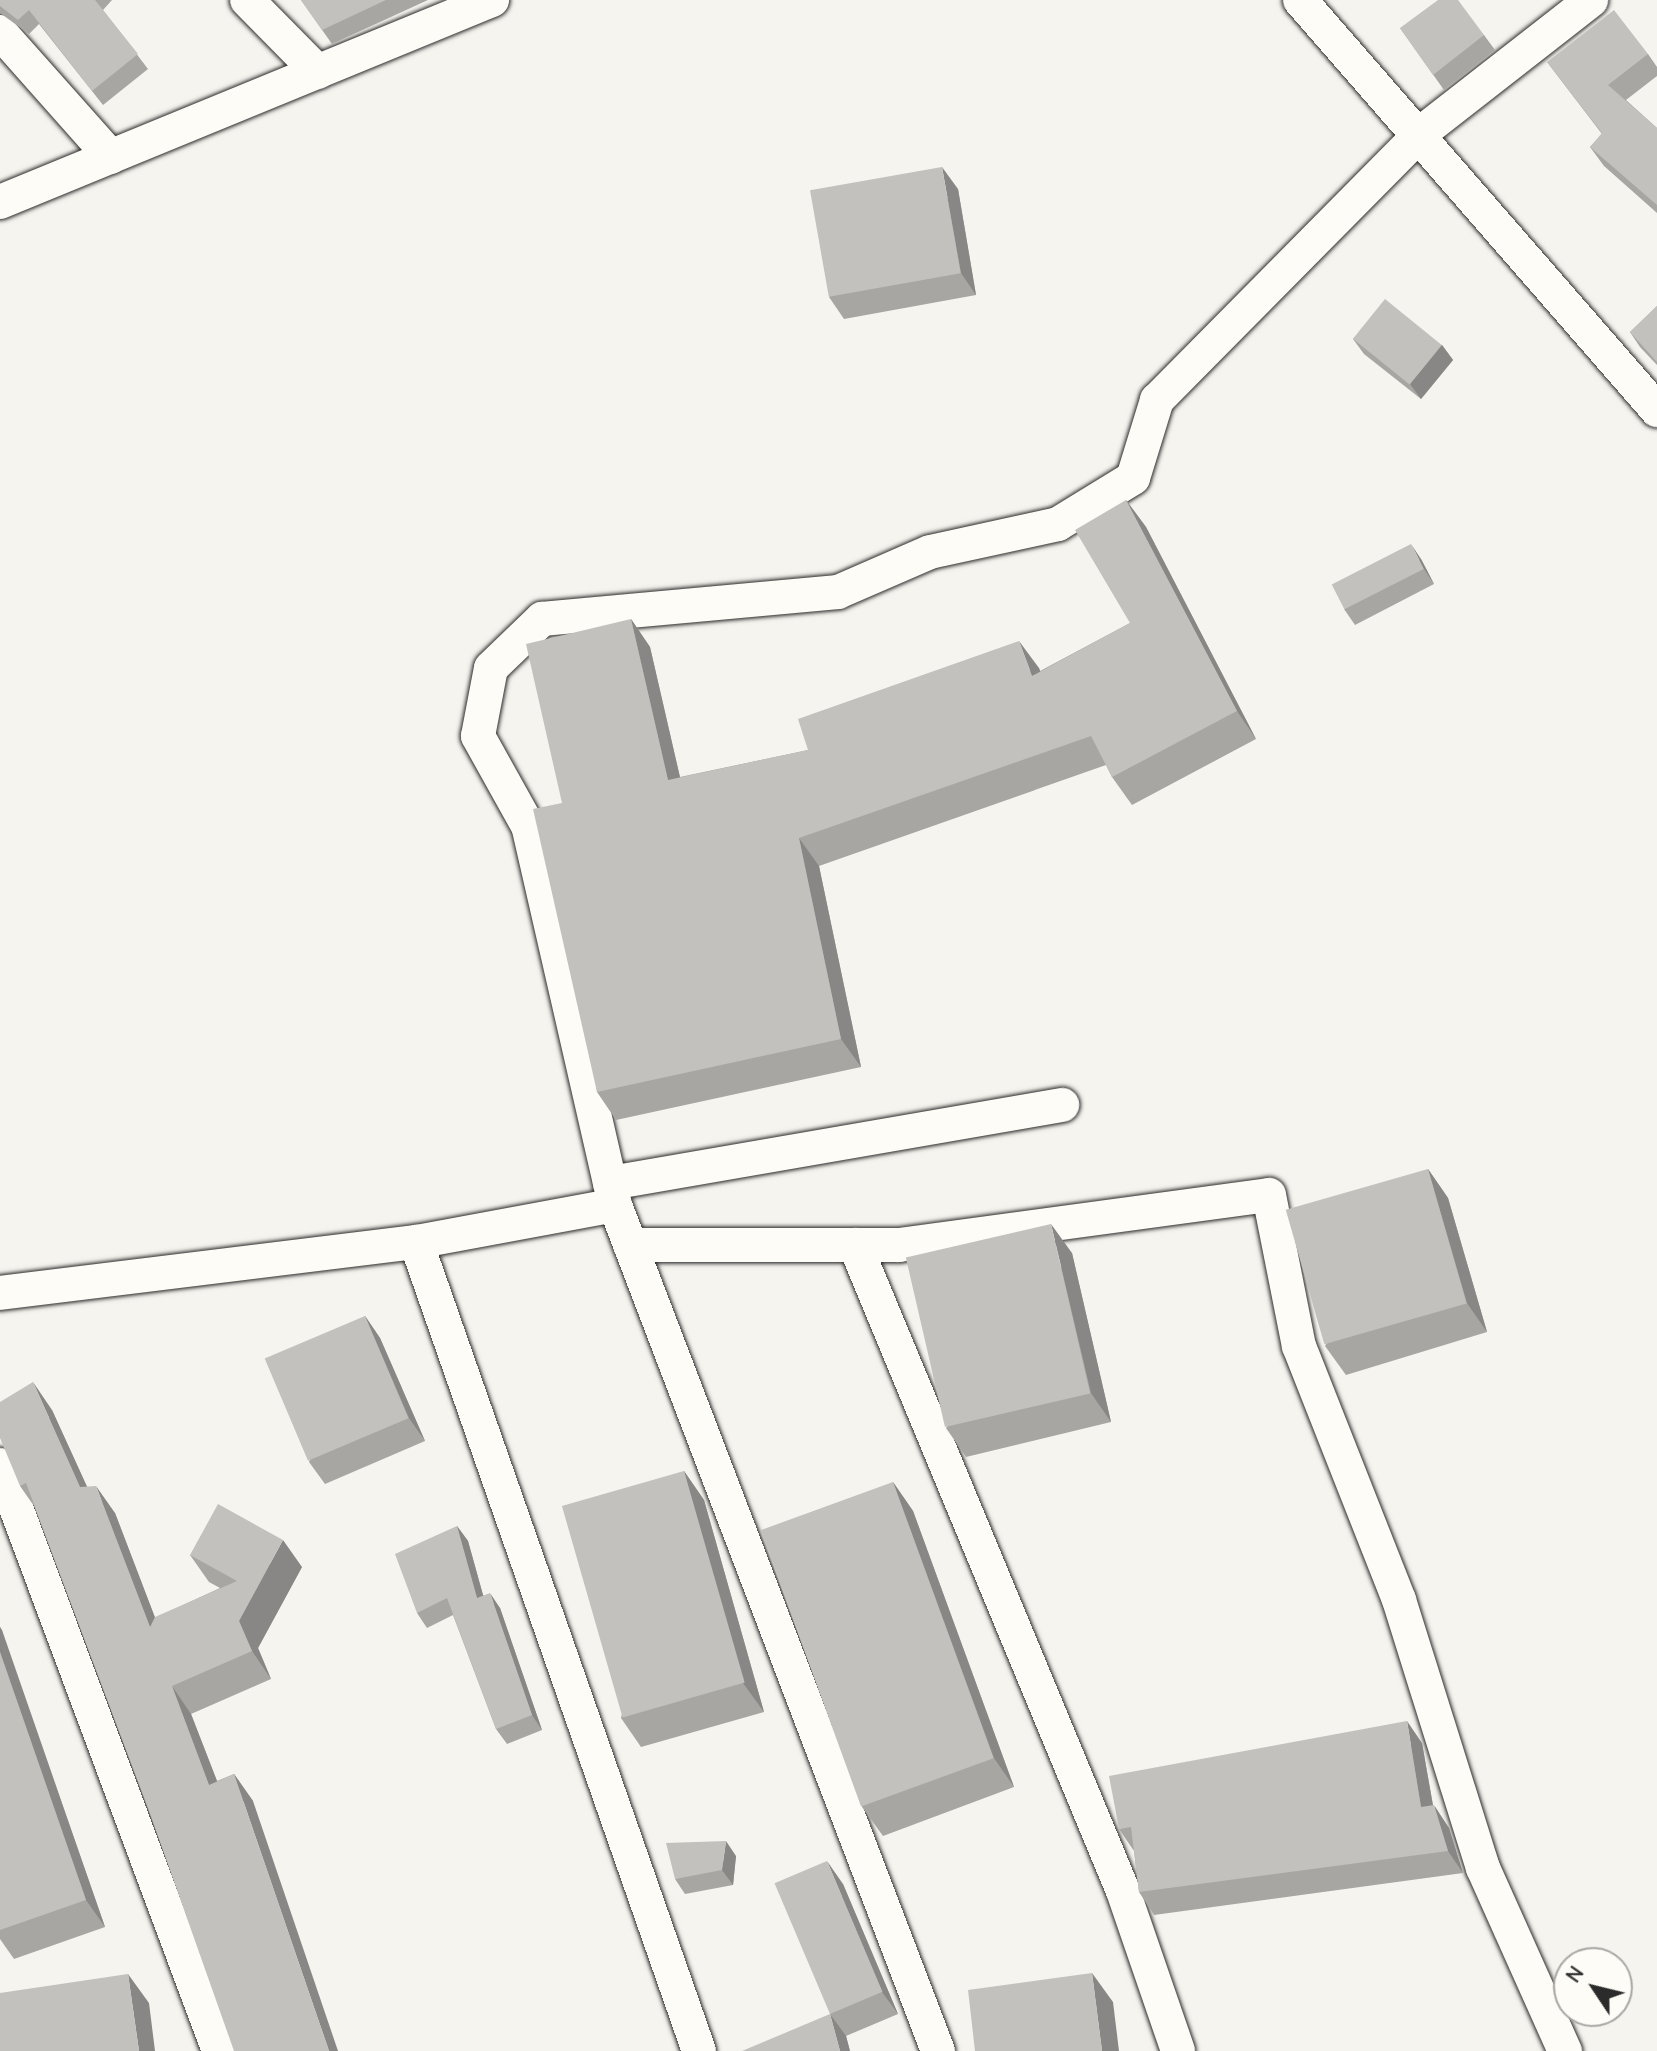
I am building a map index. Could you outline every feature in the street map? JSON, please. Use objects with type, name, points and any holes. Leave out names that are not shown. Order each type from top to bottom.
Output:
[{"type":"street","points":[[247,0],[318,72]]},
{"type":"street","points":[[0,202],[492,0]]},
{"type":"street","points":[[1300,0],[1421,133],[1657,410]]},
{"type":"street","points":[[938,2051],[612,1194],[528,826],[478,736],[491,668],[542,619],[838,592],[930,552],[1058,524],[1133,478],[1157,400],[1421,133],[1591,0]]},
{"type":"street","points":[[0,32],[111,157]]},
{"type":"street","points":[[0,1293],[416,1242],[612,1194],[1062,1105]]},
{"type":"street","points":[[630,1245],[855,1245],[1269,1195],[1299,1346],[1399,1600],[1483,1868],[1565,2051]]},
{"type":"street","points":[[416,1242],[699,2051]]},
{"type":"street","points":[[855,1245],[1123,1891],[1178,2051]]},
{"type":"street","points":[[0,1465],[219,2051]]},
{"type":"building","points":[[0,0],[95,0],[138,54],[92,91],[29,10],[18,20],[0,6]]},
{"type":"building","points":[[301,0],[386,0],[322,30]]},
{"type":"building","points":[[1438,0],[1458,0],[1484,35],[1433,75],[1400,28]]},
{"type":"building","points":[[1614,10],[1648,54],[1608,85],[1657,128],[1657,205],[1590,147],[1602,133],[1547,62]]},
{"type":"building","points":[[942,167],[961,273],[829,297],[810,190]]},
{"type":"building","points":[[1385,299],[1442,345],[1410,385],[1353,339]]},
{"type":"building","points":[[1657,306],[1657,362],[1630,332]]},
{"type":"building","points":[[1126,500],[1237,711],[1112,777],[1091,736],[799,838],[841,1039],[597,1092],[533,809],[562,803],[526,644],[631,619],[668,780],[808,750],[798,719],[1019,641],[1032,676],[1130,623],[1075,530]]},
{"type":"building","points":[[1411,544],[1424,569],[1344,609],[1332,584]]},
{"type":"building","points":[[1428,1169],[1467,1304],[1324,1344],[1286,1210]]},
{"type":"building","points":[[1051,1224],[1090,1394],[945,1427],[906,1258]]},
{"type":"building","points":[[365,1316],[408,1418],[308,1461],[265,1359]]},
{"type":"building","points":[[33,1382],[80,1487],[96,1486],[150,1627],[155,1617],[237,1581],[190,1555],[218,1504],[283,1540],[239,1621],[252,1651],[172,1686],[209,1785],[234,1774],[329,2051],[234,2051],[148,1808],[26,1483],[20,1486],[0,1438],[0,1402]]},
{"type":"building","points":[[684,1471],[745,1682],[623,1717],[562,1506]]},
{"type":"building","points":[[893,1482],[994,1758],[861,1806],[761,1530]]},
{"type":"building","points":[[457,1526],[477,1598],[490,1593],[532,1715],[496,1729],[447,1598],[417,1613],[395,1554]]},
{"type":"building","points":[[0,1652],[86,1900],[0,1930]]},
{"type":"building","points":[[1407,1721],[1421,1807],[1434,1805],[1448,1851],[1139,1892],[1131,1827],[1119,1829],[1109,1776]]},
{"type":"building","points":[[726,1841],[722,1870],[675,1879],[666,1843]]},
{"type":"building","points":[[827,1861],[882,1992],[830,2014],[775,1883]]},
{"type":"building","points":[[1092,1973],[1102,2051],[975,2051],[968,1990]]},
{"type":"building","points":[[128,1974],[139,2051],[0,2051],[0,1993]]},
{"type":"building","points":[[830,2014],[840,2051],[742,2051]]}]
